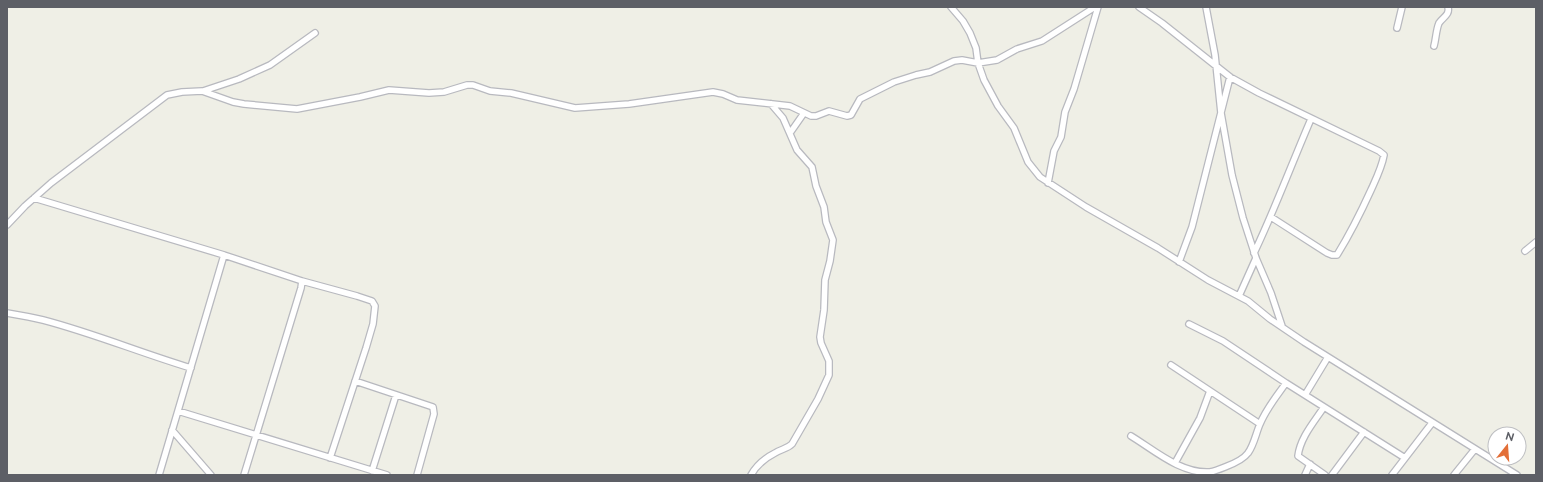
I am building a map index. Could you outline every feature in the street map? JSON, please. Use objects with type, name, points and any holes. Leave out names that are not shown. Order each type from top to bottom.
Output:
[{"type":"street","points":[[950,7],[963,21],[970,33],[976,48],[978,63],[984,80],[998,106],[1014,128],[1028,162],[1040,177],[1086,208],[1152,245],[1208,280],[1248,301],[1270,319],[1328,357],[1517,475]]},
{"type":"street","points":[[202,91],[233,102],[287,109],[297,109],[338,102],[389,90],[429,93],[444,92],[467,84],[575,108],[629,104],[713,92],[738,100],[793,107],[814,116],[829,111],[849,116],[860,99],[894,82],[916,74],[930,72],[954,61],[962,60],[978,63],[996,60],[1018,49],[1042,41],[1094,7]]},
{"type":"street","points":[[1048,183],[1054,151],[1061,137],[1065,112],[1074,90],[1098,7]]},
{"type":"street","points":[[1139,7],[1162,23],[1230,77],[1311,119],[1379,151],[1384,155],[1377,177],[1362,210],[1337,255],[1327,253],[1271,217]]},
{"type":"street","points":[[1206,7],[1216,67],[1221,113],[1232,175],[1255,256],[1282,326]]},
{"type":"street","points":[[1397,28],[1402,7]]},
{"type":"street","points":[[1434,46],[1438,25],[1446,16],[1448,7]]},
{"type":"street","points":[[7,225],[34,198],[76,163],[128,126],[162,98],[174,93],[202,91],[239,80],[270,65],[315,33]]},
{"type":"street","points":[[1179,262],[1192,227],[1230,77]]},
{"type":"street","points":[[751,475],[760,463],[769,456],[787,448],[792,444],[818,399],[829,375],[829,361],[820,337],[824,310],[825,280],[831,254],[832,237],[826,222],[824,208],[816,186],[812,167],[797,150],[781,115],[771,104]]},
{"type":"street","points":[[790,133],[804,113]]},
{"type":"street","points":[[1239,296],[1287,173],[1311,119]]},
{"type":"street","points":[[34,198],[224,255],[302,281],[372,301],[375,306],[373,324],[330,458]]},
{"type":"street","points":[[1525,251],[1536,242]]},
{"type":"street","points":[[159,475],[224,255]]},
{"type":"street","points":[[244,475],[288,336],[302,288],[302,281]]},
{"type":"street","points":[[7,313],[56,324],[190,368]]},
{"type":"street","points":[[1189,324],[1223,341],[1286,384],[1405,458]]},
{"type":"street","points":[[1305,395],[1328,357]]},
{"type":"street","points":[[1170,365],[1260,424]]},
{"type":"street","points":[[355,381],[433,407],[434,414],[417,475]]},
{"type":"street","points":[[1131,436],[1185,468],[1211,472],[1242,459],[1248,452],[1269,406],[1286,384]]},
{"type":"street","points":[[1175,463],[1200,418],[1210,391]]},
{"type":"street","points":[[372,471],[396,395]]},
{"type":"street","points":[[1324,407],[1308,431],[1298,456],[1325,475]]},
{"type":"street","points":[[178,411],[387,475]]},
{"type":"street","points":[[1392,475],[1432,423]]},
{"type":"street","points":[[172,430],[210,475]]},
{"type":"street","points":[[1332,475],[1364,432]]},
{"type":"street","points":[[1454,475],[1475,449]]},
{"type":"street","points":[[1305,475],[1310,464]]}]
